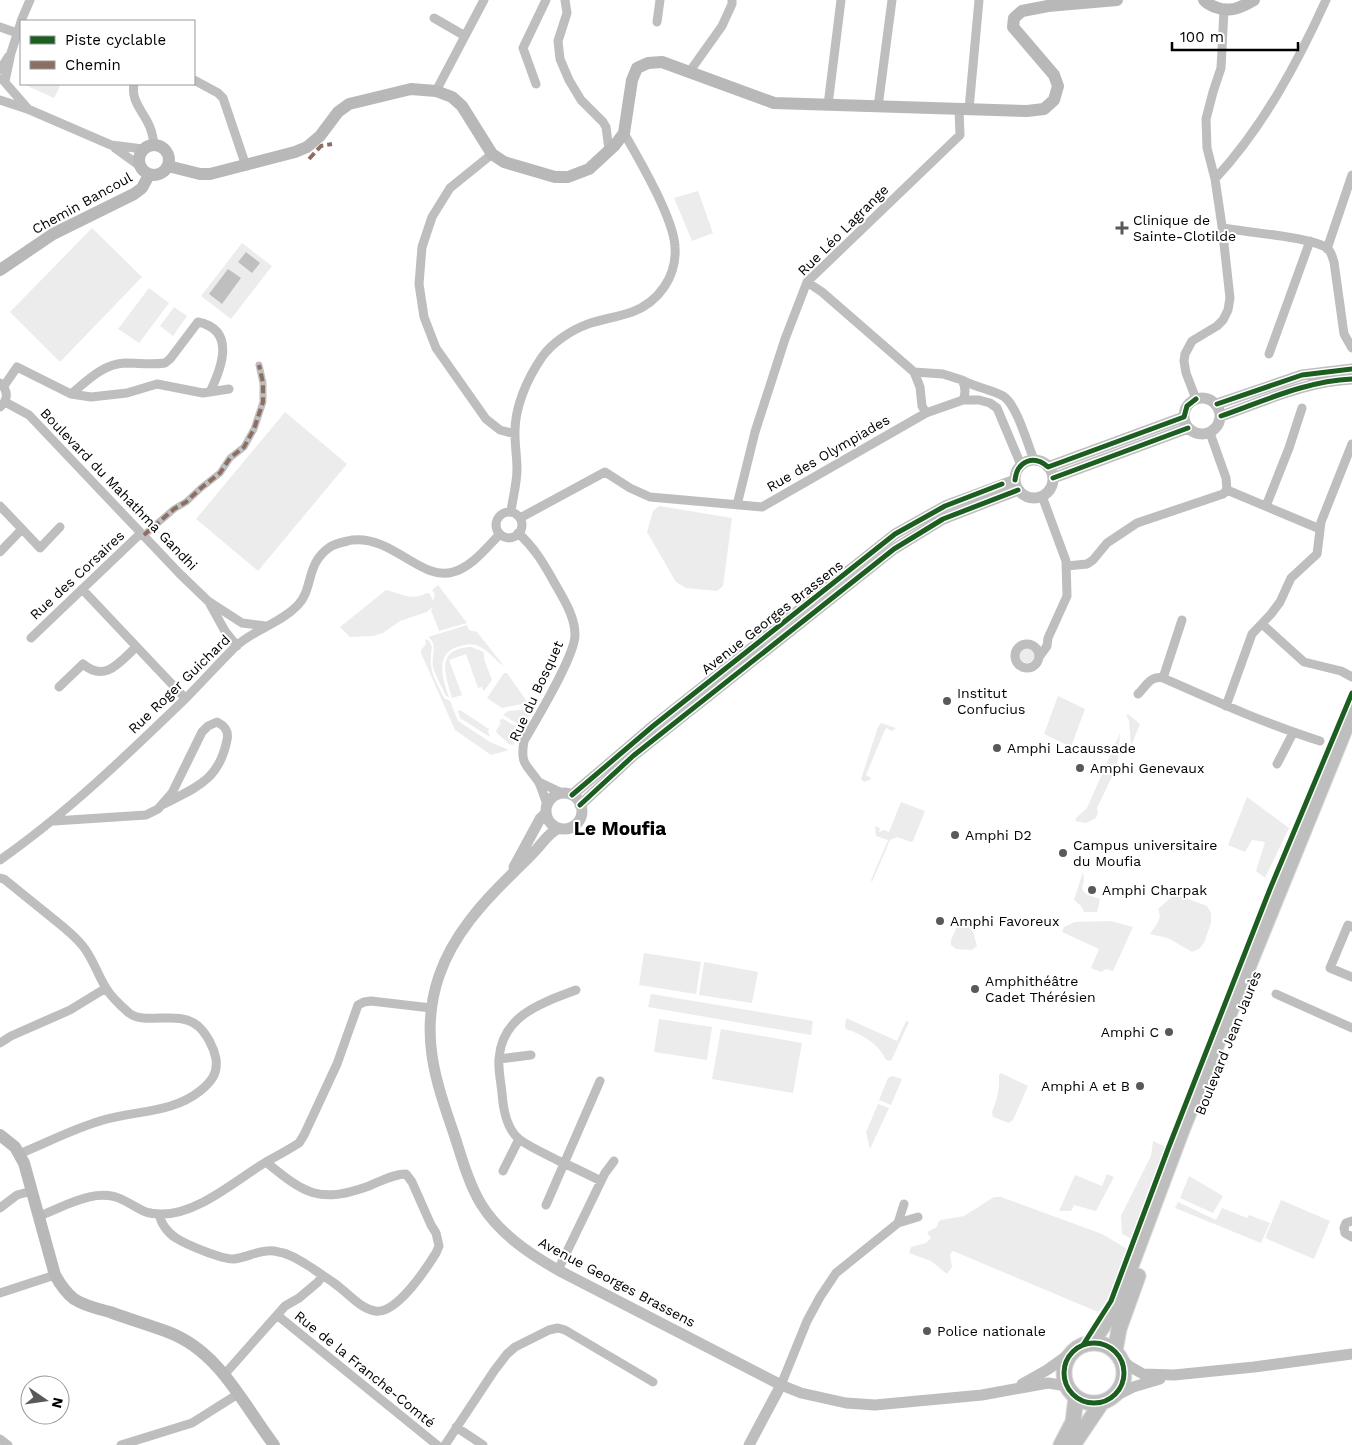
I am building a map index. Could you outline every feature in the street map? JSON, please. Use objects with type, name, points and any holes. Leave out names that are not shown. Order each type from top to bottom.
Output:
[{"type":"main road","points":[[168,166],[200,174],[218,173],[307,147],[320,136],[338,112],[349,104],[411,89],[436,91],[452,97],[462,106],[492,154],[504,162],[555,178],[568,177],[589,169],[624,133],[632,80],[637,68],[648,63],[662,62],[774,103],[1027,111],[1044,108],[1054,100],[1058,86],[1054,75],[1013,27],[1014,18],[1022,11],[1048,6],[1117,0]]},
{"type":"main road","points":[[1204,0],[1206,3],[1224,10],[1242,7],[1254,0]]},
{"type":"main road","name":"Chemin Bancoul","points":[[0,270],[53,234],[134,194],[142,188],[145,170],[139,157],[148,147],[162,147],[168,153],[168,166],[166,170],[158,175],[145,170]]},
{"type":"main road","name":"Boulevard Jean Jaurès","points":[[1092,1343],[1116,1306],[1182,1130],[1352,712]]},
{"type":"main road","name":"Boulevard Jean Jaurès","points":[[1073,1445],[1107,1400],[1118,1391],[1124,1376],[1118,1355],[1119,1329],[1191,1134],[1352,738]]},
{"type":"main road","points":[[0,1135],[15,1147],[24,1163],[55,1275],[59,1284],[66,1292],[80,1302],[186,1339],[208,1356],[224,1375],[274,1445]]},
{"type":"main road","points":[[1107,1400],[1093,1403],[1084,1402],[1072,1392],[1064,1377],[1065,1367],[1075,1350],[1083,1345],[1100,1344],[1118,1355]]},
{"type":"main road","points":[[1061,1445],[1073,1422],[1072,1392]]},
{"type":"street","points":[[21,20],[30,0]]},
{"type":"street","points":[[436,91],[484,0]]},
{"type":"street","points":[[536,84],[523,48],[546,0]]},
{"type":"street","points":[[565,0],[566,13],[558,41],[560,59],[569,80],[581,100],[606,127],[609,150]]},
{"type":"street","points":[[657,22],[660,0]]},
{"type":"street","points":[[690,71],[722,26],[732,0]]},
{"type":"street","points":[[828,105],[841,0]]},
{"type":"street","points":[[878,107],[892,0]]},
{"type":"street","name":"Rue Léo Lagrange","points":[[737,505],[755,432],[785,339],[807,282],[960,135],[978,0]]},
{"type":"street","points":[[1215,180],[1256,129],[1305,46],[1326,0]]},
{"type":"street","points":[[1196,399],[1186,373],[1185,354],[1192,341],[1217,326],[1223,320],[1228,310],[1230,298],[1215,180],[1207,148],[1206,120],[1213,92],[1222,68],[1224,10]]},
{"type":"street","points":[[434,18],[465,36]]},
{"type":"street","points":[[0,100],[7,94],[8,89],[4,81],[20,24]]},
{"type":"street","points":[[0,27],[17,33]]},
{"type":"street","points":[[0,70],[11,53]]},
{"type":"street","points":[[4,81],[30,110]]},
{"type":"street","points":[[195,81],[218,93],[223,98],[246,166]]},
{"type":"street","name":"Chemin Bancoul","points":[[134,85],[132,91],[135,99],[148,122],[148,147]]},
{"type":"street","points":[[0,100],[30,110],[111,145],[145,170]]},
{"type":"street","points":[[511,511],[516,484],[517,455],[515,434],[520,400],[531,374],[544,355],[563,337],[587,324],[632,312],[649,304],[662,291],[670,277],[675,260],[675,246],[671,226],[624,133]]},
{"type":"street","points":[[111,145],[148,147]]},
{"type":"street","points":[[492,154],[450,188],[432,217],[422,247],[420,284],[424,317],[436,348],[486,419],[500,430],[515,434]]},
{"type":"street","points":[[1327,249],[1352,175]]},
{"type":"street","points":[[1222,228],[1310,241],[1327,249],[1332,254],[1334,262],[1344,334],[1352,348]]},
{"type":"street","points":[[1269,354],[1310,241]]},
{"type":"street","points":[[807,282],[822,292],[914,372],[920,387],[922,406],[926,413],[963,400],[979,400],[990,403],[997,408],[1021,465]]},
{"type":"street","points":[[71,394],[101,369],[113,365],[123,363],[166,363],[198,322],[206,323],[214,328],[222,338],[223,353],[218,375],[210,392]]},
{"type":"street","points":[[142,534],[186,502],[220,473],[230,458],[244,447],[254,429],[263,402],[263,383],[259,365]]},
{"type":"street","points":[[2,384],[16,367],[71,394],[91,398],[127,393],[157,384],[203,392],[229,390]]},
{"type":"street","points":[[1216,404],[1302,375],[1352,369]]},
{"type":"street","points":[[914,372],[949,375],[974,387],[1005,397],[1012,404],[1034,460]]},
{"type":"street","points":[[920,387],[935,374]]},
{"type":"street","points":[[962,380],[965,386],[963,400]]},
{"type":"street","points":[[1221,416],[1308,385],[1337,380],[1352,380]]},
{"type":"street","name":"Boulevard du Mahathma Gandhi","points":[[2,384],[6,390],[3,405],[29,414],[180,574],[208,601],[242,623],[266,626]]},
{"type":"street","points":[[1207,398],[1216,404],[1221,416],[1218,426],[1210,433],[1198,434],[1186,422],[1187,406],[1196,399],[1207,398]]},
{"type":"street","points":[[1266,506],[1289,448],[1302,408]]},
{"type":"street","name":"Rue des Olympiades","points":[[520,518],[605,472],[630,488],[650,497],[762,507],[926,413]]},
{"type":"street","points":[[1048,467],[1186,422]]},
{"type":"street","points":[[1052,478],[1186,422]]},
{"type":"street","points":[[1210,433],[1226,478],[1227,490]]},
{"type":"street","points":[[1226,706],[1252,634],[1280,602],[1291,578],[1317,554],[1320,529],[1352,444]]},
{"type":"street","points":[[1034,460],[1048,467],[1052,478],[1050,488],[1037,498],[1027,496],[1016,485],[1018,469],[1021,465],[1034,460]]},
{"type":"street","name":"Avenue Georges Brassens","points":[[567,794],[895,534],[945,506],[1002,484],[1016,485]]},
{"type":"street","name":"Avenue Georges Brassens","points":[[580,805],[633,756],[894,549],[943,519],[1016,485]]},
{"type":"street","points":[[1227,490],[1320,529]]},
{"type":"street","points":[[1067,566],[1087,564],[1093,560],[1107,543],[1136,523],[1223,494],[1227,490]]},
{"type":"street","points":[[1037,652],[1047,646],[1048,638],[1068,596],[1067,566],[1042,496]]},
{"type":"street","points":[[0,506],[40,548],[60,527]]},
{"type":"street","points":[[511,511],[520,518],[522,523],[515,536],[507,538],[500,534],[496,527],[498,518],[505,512],[511,511]]},
{"type":"street","points":[[0,552],[22,530]]},
{"type":"street","name":"Rue du Bosquet","points":[[518,533],[530,544],[545,566],[574,624],[573,648],[524,741],[522,755],[529,771],[539,782],[567,794]]},
{"type":"street","name":"Rue des Corsaires","points":[[31,638],[142,534]]},
{"type":"street","name":"Rue Roger Guichard","points":[[0,860],[54,821],[186,698],[237,646],[298,605],[306,593],[310,574],[318,558],[330,547],[338,543],[360,539],[371,541],[400,553],[423,568],[440,573],[453,572],[479,555],[500,534]]},
{"type":"street","points":[[82,589],[186,698]]},
{"type":"street","name":"Boulevard du Mahathma Gandhi","points":[[208,601],[225,631],[237,646]]},
{"type":"street","points":[[1163,678],[1182,620]]},
{"type":"street","points":[[242,623],[245,640]]},
{"type":"street","points":[[1262,624],[1304,662],[1341,671],[1352,677]]},
{"type":"street","points":[[59,687],[83,664],[90,670],[101,672],[116,666],[136,646]]},
{"type":"street","points":[[1138,694],[1152,678],[1163,678],[1293,733],[1320,741]]},
{"type":"street","points":[[54,821],[146,815],[158,809],[214,773],[220,763],[228,737],[227,729],[221,724],[217,722],[208,726],[202,732],[172,793],[164,804]]},
{"type":"street","points":[[1278,764],[1293,733]]},
{"type":"street","name":"Rue du Bosquet","points":[[539,782],[546,808]]},
{"type":"street","points":[[567,794],[577,798],[580,805],[578,822],[571,827],[559,828],[553,826],[548,820],[546,808],[552,796],[567,794]]},
{"type":"street","name":"Avenue Georges Brassens","points":[[507,879],[546,808]]},
{"type":"street","name":"Avenue Georges Brassens","points":[[559,828],[551,832],[482,905],[461,931],[448,953],[439,976],[431,1008],[430,1049],[437,1087],[464,1165],[481,1204],[497,1225],[534,1257],[781,1385],[801,1393],[846,1403],[875,1404],[982,1395],[1048,1383],[1072,1392]]},
{"type":"street","points":[[0,878],[4,879],[70,932],[92,960],[106,988],[131,1014],[153,1018],[178,1017],[198,1026],[207,1038],[214,1053],[217,1067],[215,1075],[209,1084],[194,1096],[173,1106],[101,1120],[19,1154]]},
{"type":"street","points":[[1352,927],[1348,925],[1330,968],[1352,977]]},
{"type":"street","points":[[0,1043],[11,1036],[70,1010],[106,988]]},
{"type":"street","points":[[576,990],[525,1012],[511,1027],[504,1039],[499,1058],[504,1108],[507,1122],[519,1139],[600,1181]]},
{"type":"street","points":[[1276,994],[1352,1028]]},
{"type":"street","points":[[39,1216],[88,1197],[104,1195],[123,1200],[136,1209],[160,1214],[186,1210],[207,1199],[299,1143],[337,1064],[358,1005],[371,1001],[431,1008]]},
{"type":"street","points":[[499,1058],[531,1055]]},
{"type":"street","points":[[546,1205],[600,1082]]},
{"type":"street","points":[[503,1171],[519,1139]]},
{"type":"street","points":[[558,1270],[600,1181],[614,1161]]},
{"type":"street","points":[[160,1214],[159,1217],[163,1225],[176,1239],[224,1258],[234,1259],[262,1251],[277,1251],[296,1258],[367,1308],[378,1311],[398,1302],[428,1266],[436,1253],[439,1246],[438,1239],[412,1182],[406,1174],[398,1174],[358,1190],[319,1195],[305,1191],[289,1181],[266,1162]]},
{"type":"street","points":[[0,1208],[18,1195],[32,1191]]},
{"type":"street","points":[[898,1222],[904,1204]]},
{"type":"street","points":[[749,1445],[781,1385],[807,1321],[836,1273],[898,1222],[918,1217]]},
{"type":"street","points":[[1352,1221],[1346,1223],[1344,1228],[1345,1233],[1352,1237]]},
{"type":"street","points":[[0,1294],[55,1275]]},
{"type":"street","points":[[224,1375],[285,1306],[312,1288],[322,1276]]},
{"type":"street","name":"Rue de la Franche-Comté","points":[[277,1315],[437,1445]]},
{"type":"street","points":[[445,1445],[507,1354],[524,1342],[553,1328],[564,1330],[653,1382]]},
{"type":"street","name":"Avenue Georges Brassens","points":[[1012,1390],[1047,1370],[1075,1350]]},
{"type":"street","points":[[1118,1355],[1129,1366],[1143,1374],[1174,1375],[1352,1354]]},
{"type":"street","points":[[1107,1400],[1133,1387],[1174,1375]]},
{"type":"street","points":[[122,1445],[192,1423],[238,1394]]},
{"type":"street","points":[[456,1428],[483,1445]]},
{"type":"street","points":[[0,1439],[8,1445]]},
{"type":"shaded area","points":[[25,85],[60,85],[54,98]]},
{"type":"shaded area","points":[[698,191],[713,233],[692,241],[674,198]]},
{"type":"shaded area","points":[[92,228],[142,277],[60,362],[10,312]]},
{"type":"shaded area","points":[[242,243],[272,266],[231,319],[201,296]]},
{"type":"shaded area","points":[[246,252],[260,263],[252,273],[238,262]]},
{"type":"shaded area","points":[[228,269],[241,278],[222,304],[209,294]]},
{"type":"shaded area","points":[[149,288],[169,303],[139,343],[118,329]]},
{"type":"shaded area","points":[[174,307],[187,316],[173,336],[160,326]]},
{"type":"shaded area","points":[[285,412],[347,464],[258,571],[196,519]]},
{"type":"shaded area","points":[[659,506],[732,518],[723,586],[717,591],[686,588],[676,582],[647,532],[653,511]]},
{"type":"shaded area","points":[[438,585],[467,623],[439,631],[431,610],[433,606],[427,612],[400,621],[383,633],[373,636],[350,637],[340,627],[386,590],[412,597],[427,593],[430,594],[433,601],[435,594],[432,590]]},
{"type":"shaded area","points":[[467,625],[469,630],[477,632],[504,666],[484,649],[476,645],[471,644],[457,647],[445,656],[443,662],[444,683],[449,697],[446,696],[434,670],[434,648],[428,637]]},
{"type":"shaded area","points":[[425,639],[429,641],[432,647],[431,668],[435,679],[444,698],[450,701],[458,721],[490,742],[509,750],[491,755],[455,730],[421,653],[426,644]]},
{"type":"shaded area","points":[[471,647],[484,652],[484,659],[492,680],[484,691],[482,687],[478,688],[466,654],[449,660],[462,695],[452,698],[445,672],[447,658],[452,652]]},
{"type":"shaded area","points":[[1027,647],[1033,649],[1035,655],[1033,661],[1027,663],[1021,661],[1019,655],[1021,649]]},
{"type":"shaded area","points":[[504,673],[507,673],[528,703],[502,708],[487,698]]},
{"type":"shaded area","points":[[1058,696],[1085,709],[1071,747],[1044,734]]},
{"type":"shaded area","points":[[527,709],[530,715],[523,727],[503,715],[508,711]]},
{"type":"shaded area","points":[[460,710],[489,729],[490,737],[460,718],[458,711]]},
{"type":"shaded area","points":[[1128,714],[1140,724],[1131,746],[1129,720],[1126,715]]},
{"type":"shaded area","points":[[502,718],[518,728],[514,735],[517,738],[513,745],[509,744],[496,731]]},
{"type":"shaded area","points":[[881,723],[896,728],[892,731],[886,728],[866,775],[871,778],[864,782],[861,779]]},
{"type":"shaded area","points":[[1120,733],[1117,766],[1097,808],[1096,818],[1086,823],[1075,821],[1087,808]]},
{"type":"shaded area","points":[[1247,797],[1289,828],[1265,878],[1256,871],[1265,842],[1252,840],[1245,852],[1228,845]]},
{"type":"shaded area","points":[[901,802],[925,811],[913,841],[897,837],[890,840],[872,882],[871,880],[888,840],[876,836],[875,826],[880,828],[879,832],[884,830],[889,832]]},
{"type":"shaded area","points":[[1083,872],[1083,891],[1100,899],[1097,912],[1084,912],[1081,906],[1074,900]]},
{"type":"shaded area","points":[[1175,894],[1207,906],[1211,913],[1211,923],[1204,943],[1199,949],[1192,952],[1168,938],[1150,934],[1160,916],[1158,909]]},
{"type":"shaded area","points":[[963,919],[973,932],[977,946],[972,950],[956,949],[951,945],[951,940],[960,920]]},
{"type":"shaded area","points":[[1111,921],[1133,927],[1113,971],[1106,969],[1101,972],[1091,968],[1099,949],[1062,932],[1064,927],[1075,922]]},
{"type":"shaded area","points":[[644,953],[701,962],[696,994],[639,985]]},
{"type":"shaded area","points":[[704,962],[758,972],[752,1003],[699,995]]},
{"type":"shaded area","points":[[651,994],[813,1021],[811,1035],[648,1007]]},
{"type":"shaded area","points":[[846,1018],[897,1041],[906,1021],[909,1022],[891,1061],[886,1060],[879,1049],[869,1040],[846,1029]]},
{"type":"shaded area","points":[[659,1019],[712,1027],[707,1060],[654,1052]]},
{"type":"shaded area","points":[[721,1029],[802,1043],[793,1093],[712,1079]]},
{"type":"shaded area","points":[[1001,1073],[1028,1086],[1013,1120],[1009,1123],[993,1117],[992,1112],[997,1098],[999,1075]]},
{"type":"shaded area","points":[[892,1076],[902,1079],[891,1105],[879,1100],[888,1078]]},
{"type":"shaded area","points":[[878,1104],[889,1108],[870,1149],[866,1132]]},
{"type":"shaded area","points":[[1153,1141],[1164,1146],[1165,1151],[1133,1240],[1122,1234],[1121,1216],[1151,1156]]},
{"type":"shaded area","points":[[1107,1174],[1114,1177],[1096,1211],[1074,1205],[1071,1211],[1059,1211],[1075,1175],[1102,1186]]},
{"type":"shaded area","points":[[1189,1176],[1223,1196],[1213,1213],[1180,1198]]},
{"type":"shaded area","points":[[994,1197],[1001,1197],[1102,1234],[1129,1250],[1110,1298],[1098,1312],[953,1251],[950,1254],[952,1267],[947,1274],[931,1261],[909,1253],[911,1247],[926,1243],[931,1238],[927,1232],[937,1227],[938,1222],[941,1220],[964,1216]]},
{"type":"shaded area","points":[[1281,1200],[1330,1221],[1314,1259],[1265,1238]]},
{"type":"shaded area","points":[[1178,1202],[1216,1220],[1222,1208],[1247,1218],[1249,1215],[1270,1223],[1261,1243],[1175,1208]]},
{"type":"marked path","points":[[309,159],[321,146],[332,144]]},
{"type":"marked path","points":[[144,535],[220,473],[230,458],[244,447],[254,429],[263,402],[263,383],[259,365]]},
{"type":"cycle path","points":[[1217,404],[1302,375],[1352,369]]},
{"type":"cycle path","points":[[1221,416],[1302,388],[1352,379]]},
{"type":"cycle path","points":[[1015,480],[1019,468],[1027,462],[1037,461],[1048,467],[1184,417],[1187,406],[1196,399]]},
{"type":"cycle path","points":[[1053,478],[1188,428]]},
{"type":"cycle path","points":[[572,795],[653,726],[895,534],[945,506],[1002,484]]},
{"type":"cycle path","points":[[580,805],[633,756],[894,549],[943,519],[1018,490]]},
{"type":"cycle path","points":[[1083,1345],[1111,1301],[1168,1149],[1270,889],[1352,693]]},
{"type":"cycle path","points":[[1094,1343],[1111,1348],[1119,1356],[1124,1373],[1119,1390],[1111,1398],[1094,1403],[1077,1398],[1069,1390],[1064,1373],[1069,1356],[1077,1348],[1094,1343]]},
{"type":"place","name":"Clinique de Sainte-Clotilde","points":[[1122,228]]},
{"type":"place","name":"Institut Confucius","points":[[947,701]]},
{"type":"place","name":"Amphi Lacaussade","points":[[997,748]]},
{"type":"place","name":"Amphi Genevaux","points":[[1080,768]]},
{"type":"place","name":"Amphi D2","points":[[955,835]]},
{"type":"place","name":"Campus universitaire du Moufia","points":[[1063,853]]},
{"type":"place","name":"Amphi Charpak","points":[[1092,890]]},
{"type":"place","name":"Amphi Favoreux","points":[[940,921]]},
{"type":"place","name":"Amphithéâtre Cadet Thérésien","points":[[975,989]]},
{"type":"place","name":"Amphi C","points":[[1169,1032]]},
{"type":"place","name":"Amphi A et B","points":[[1140,1086]]},
{"type":"place","name":"Police nationale","points":[[927,1331]]},
{"type":"district","name":"Le Moufia","points":[[620,828]]}]
